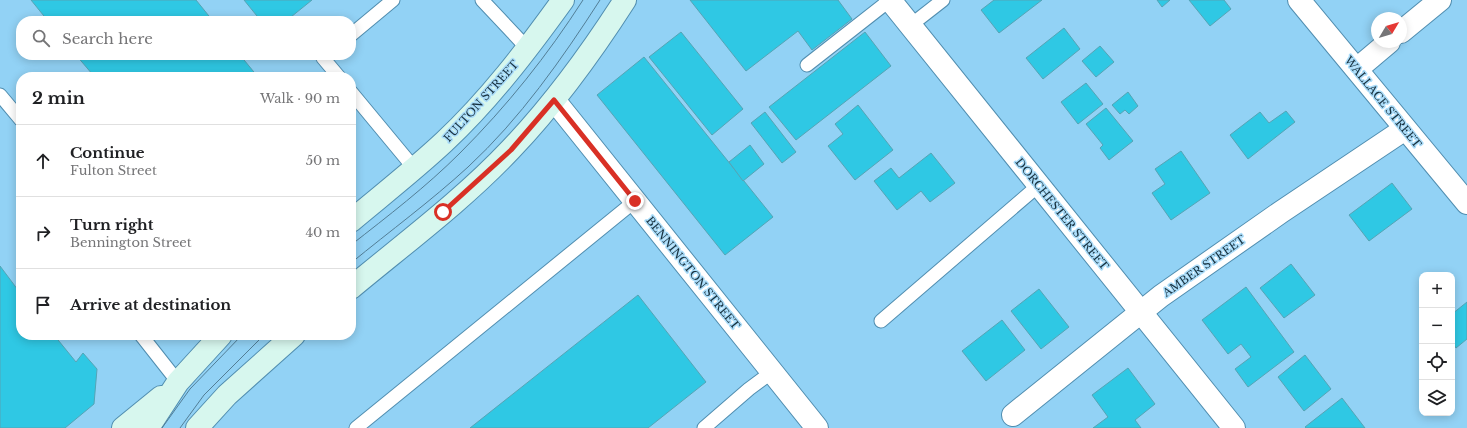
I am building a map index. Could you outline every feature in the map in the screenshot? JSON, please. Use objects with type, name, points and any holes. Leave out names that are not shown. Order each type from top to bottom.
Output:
[{"type":"main road","name":"FULTON STREET","points":[[356,217],[444,142],[474,111],[528,49],[563,0]]},
{"type":"main road","points":[[356,284],[443,212],[511,150],[554,100],[587,57],[625,0]]},
{"type":"main road","points":[[123,428],[178,382],[216,340]]},
{"type":"main road","points":[[197,428],[227,395],[288,340]]},
{"type":"main road","points":[[148,428],[178,382]]},
{"type":"street","name":"DORCHESTER STREET","points":[[890,0],[1234,428]]},
{"type":"street","name":"WALLACE STREET","points":[[1299,0],[1467,203]]},
{"type":"street","points":[[1407,27],[1440,0]]},
{"type":"street","points":[[1357,69],[1382,48]]},
{"type":"street","name":"BENNINGTON STREET","points":[[554,100],[817,428]]},
{"type":"street","name":"AMBER STREET","points":[[1013,415],[1141,312],[1281,212],[1405,129]]},
{"type":"lane","points":[[356,31],[393,0]]},
{"type":"lane","points":[[482,0],[528,49]]},
{"type":"lane","points":[[807,65],[890,0]]},
{"type":"lane","points":[[911,25],[943,0]]},
{"type":"lane","points":[[325,60],[335,72]]},
{"type":"lane","points":[[0,95],[16,114]]},
{"type":"lane","points":[[356,98],[414,168]]},
{"type":"lane","points":[[881,322],[1039,185]]},
{"type":"lane","points":[[356,428],[558,262],[635,201]]},
{"type":"lane","points":[[145,340],[178,382]]},
{"type":"lane","points":[[704,428],[772,372]]},
{"type":"building","points":[[31,0],[196,0],[209,16],[44,16]]},
{"type":"building","points":[[244,0],[312,0],[292,16],[257,16]]},
{"type":"building","points":[[690,0],[838,0],[852,19],[812,50],[798,31],[746,71]]},
{"type":"building","points":[[994,0],[1042,0],[999,33],[981,10]]},
{"type":"building","points":[[1157,0],[1170,0],[1162,7]]},
{"type":"building","points":[[1189,0],[1224,0],[1231,9],[1210,26]]},
{"type":"building","points":[[1064,28],[1080,49],[1043,79],[1026,58]]},
{"type":"building","points":[[681,32],[743,109],[712,135],[649,57]]},
{"type":"building","points":[[865,32],[891,66],[796,140],[769,107]]},
{"type":"building","points":[[1100,46],[1114,62],[1096,77],[1082,61]]},
{"type":"building","points":[[644,57],[773,217],[725,255],[597,95]]},
{"type":"building","points":[[80,60],[244,60],[254,72],[90,72]]},
{"type":"building","points":[[1086,83],[1103,104],[1078,124],[1061,102]]},
{"type":"building","points":[[1128,92],[1138,106],[1129,114],[1125,110],[1120,114],[1112,105]]},
{"type":"building","points":[[858,105],[893,150],[855,180],[828,146],[843,134],[835,124]]},
{"type":"building","points":[[1106,108],[1133,141],[1109,160],[1100,148],[1103,145],[1086,124]]},
{"type":"building","points":[[1286,111],[1295,122],[1248,159],[1230,135],[1260,112],[1269,123]]},
{"type":"building","points":[[765,112],[796,152],[782,163],[751,123]]},
{"type":"building","points":[[750,145],[764,164],[743,181],[729,162]]},
{"type":"building","points":[[1181,151],[1210,193],[1171,220],[1152,193],[1165,184],[1155,169]]},
{"type":"building","points":[[931,153],[955,183],[930,202],[921,191],[897,210],[874,181],[891,168],[899,178]]},
{"type":"building","points":[[1392,183],[1412,209],[1369,241],[1349,215]]},
{"type":"building","points":[[1291,264],[1315,295],[1284,318],[1260,288]]},
{"type":"building","points":[[0,266],[16,287],[16,340],[58,340],[76,362],[83,353],[97,369],[94,404],[65,428],[0,428]]},
{"type":"building","points":[[1246,287],[1294,352],[1248,387],[1235,369],[1251,357],[1241,344],[1228,354],[1202,320]]},
{"type":"building","points":[[1039,289],[1069,327],[1041,349],[1011,311]]},
{"type":"building","points":[[638,295],[706,382],[648,428],[470,428]]},
{"type":"building","points":[[1467,302],[1467,339],[1456,348],[1455,346],[1455,312]]},
{"type":"building","points":[[1002,320],[1025,350],[986,381],[962,351]]},
{"type":"building","points":[[1305,355],[1331,389],[1304,411],[1278,377]]},
{"type":"building","points":[[1128,368],[1155,404],[1135,420],[1141,428],[1093,428],[1108,417],[1092,395]]},
{"type":"building","points":[[1342,398],[1365,428],[1305,427]]},
{"type":"tram line","points":[[356,241],[447,166],[494,117],[541,61],[583,0]]},
{"type":"tram line","points":[[356,259],[440,192],[468,167],[505,129],[539,88],[571,44],[600,0]]},
{"type":"tram line","points":[[162,428],[190,389],[237,340]]},
{"type":"tram line","points":[[180,428],[204,395],[259,340]]},
{"type":"route","points":[[443,212],[511,150],[554,100],[635,201]]}]
